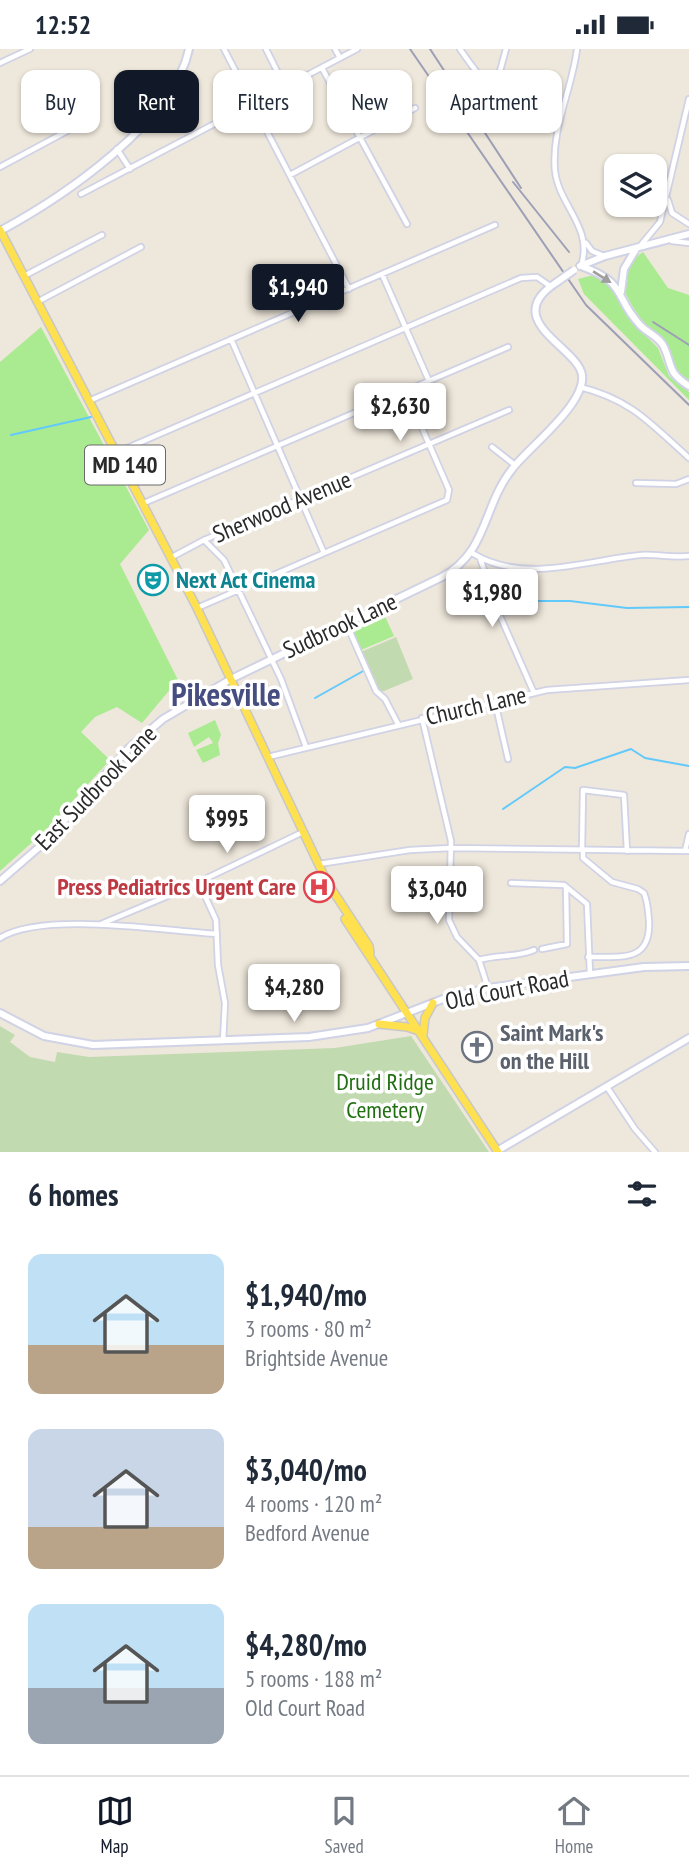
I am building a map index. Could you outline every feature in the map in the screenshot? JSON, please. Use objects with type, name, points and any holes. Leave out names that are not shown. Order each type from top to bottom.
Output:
[{"type":"main road","name":"MD 140","points":[[0,231],[172,557],[318,865],[364,949],[370,953],[497,1151]]},
{"type":"main road","points":[[379,1024],[407,1027],[422,1034],[425,1018],[433,1003]]},
{"type":"street","points":[[0,63],[30,49]]},
{"type":"street","points":[[0,231],[61,194],[116,149],[164,104],[178,83],[189,49]]},
{"type":"street","points":[[224,49],[234,70]]},
{"type":"street","points":[[266,49],[276,70]]},
{"type":"street","points":[[335,49],[340,58]]},
{"type":"street","points":[[313,73],[357,49]]},
{"type":"street","points":[[460,49],[474,70]]},
{"type":"street","points":[[500,70],[506,49]]},
{"type":"street","points":[[562,113],[577,49]]},
{"type":"street","points":[[322,68],[407,224]]},
{"type":"street","points":[[689,99],[679,130],[667,197],[672,213],[689,224]]},
{"type":"street","points":[[290,175],[415,108]]},
{"type":"street","points":[[80,194],[213,125]]},
{"type":"street","points":[[0,167],[63,133]]},
{"type":"street","points":[[267,133],[349,289]]},
{"type":"street","points":[[558,133],[555,151],[556,178],[585,243],[592,251],[604,256]]},
{"type":"street","points":[[116,149],[130,169]]},
{"type":"street","points":[[621,292],[624,269],[636,249],[657,228],[661,217]]},
{"type":"street","points":[[91,400],[495,225]]},
{"type":"street","points":[[24,276],[102,235]]},
{"type":"street","points":[[689,235],[604,256],[577,268],[550,286],[538,303],[540,325],[552,342],[579,367],[582,377],[580,387],[606,394],[638,410],[689,458]]},
{"type":"street","points":[[672,240],[689,243]]},
{"type":"street","points":[[577,268],[585,243]]},
{"type":"street","points":[[39,301],[141,247]]},
{"type":"street","points":[[577,268],[603,275],[621,292],[637,322],[662,343],[669,368],[689,386]]},
{"type":"street","points":[[382,274],[429,381]]},
{"type":"street","points":[[118,452],[527,276],[537,277],[550,286]]},
{"type":"street","points":[[231,339],[324,553]]},
{"type":"street","points":[[144,503],[508,347]]},
{"type":"street","name":"Sudbrook Lane","points":[[231,680],[442,577],[472,552],[499,489],[515,465],[550,429],[580,387]]},
{"type":"street","points":[[197,608],[445,501],[450,495],[406,391]]},
{"type":"street","name":"Sherwood Avenue","points":[[172,557],[204,540],[509,410]]},
{"type":"street","points":[[492,447],[515,465]]},
{"type":"street","points":[[635,483],[676,484],[689,479]]},
{"type":"street","points":[[204,540],[220,554],[238,590],[271,659],[306,747]]},
{"type":"street","points":[[472,552],[513,567],[544,569],[639,555],[689,555]]},
{"type":"street","points":[[480,557],[493,600],[534,693]]},
{"type":"street","points":[[346,623],[376,691],[386,699],[398,724]]},
{"type":"street","name":"East Sudbrook Lane","points":[[0,881],[58,829],[142,736],[186,705],[231,680]]},
{"type":"street","name":"Church Lane","points":[[267,757],[534,693],[689,680]]},
{"type":"street","points":[[495,702],[508,759]]},
{"type":"street","points":[[422,718],[451,848],[449,920],[457,937],[479,960],[488,988]]},
{"type":"street","points":[[588,957],[635,954],[646,945],[649,931],[644,894],[638,889],[612,883],[583,858],[583,790],[624,795],[627,851]]},
{"type":"street","points":[[101,925],[198,883],[303,832]]},
{"type":"street","points":[[318,865],[410,850],[451,848],[687,851],[689,834]]},
{"type":"street","points":[[198,883],[215,914],[218,965],[225,1003],[223,1041]]},
{"type":"street","points":[[511,883],[566,887],[587,904],[590,974]]},
{"type":"street","points":[[542,949],[567,944],[566,887]]},
{"type":"street","points":[[0,938],[14,931],[101,925],[218,934]]},
{"type":"street","points":[[479,960],[500,954],[512,956],[534,950]]},
{"type":"street","name":"Old Court Road","points":[[0,1013],[37,1033],[79,1044],[223,1041],[333,1035],[379,1024],[433,1003],[488,988],[644,967],[689,966]]},
{"type":"street","points":[[497,1151],[689,1038]]},
{"type":"street","points":[[607,1087],[635,1129],[655,1152]]},
{"type":"green space","points":[[643,252],[668,288],[689,295],[689,383],[678,372],[667,352],[637,313],[623,287],[632,260]]},
{"type":"green space","points":[[594,275],[605,278],[612,286],[634,324],[658,348],[669,376],[689,392],[689,400],[584,294],[578,279]]},
{"type":"green space","points":[[41,327],[149,530],[120,564],[178,680],[142,723],[117,707],[95,717],[81,732],[110,760],[47,829],[0,871],[0,362]]},
{"type":"green space","points":[[383,612],[394,636],[361,650],[351,627]]},
{"type":"green space","points":[[396,637],[413,679],[379,693],[361,652]]},
{"type":"green space","points":[[215,720],[221,735],[218,743],[220,755],[203,763],[196,750],[213,743],[209,737],[194,747],[188,733]]},
{"type":"green space","name":"Druid Ridge Cemetery","points":[[0,1026],[15,1035],[10,1042],[30,1057],[55,1062],[57,1052],[89,1057],[335,1048],[411,1036],[489,1152],[0,1152]]},
{"type":"waterway","points":[[11,435],[91,417]]},
{"type":"waterway","points":[[522,601],[570,601],[627,608],[689,607]]},
{"type":"waterway","points":[[315,698],[365,670]]},
{"type":"waterway","points":[[503,809],[565,767],[575,768],[631,749],[645,758],[689,766]]},
{"type":"railway","points":[[410,49],[586,305],[689,405]]},
{"type":"railway","points":[[430,49],[521,188]]},
{"type":"railway","points":[[513,182],[569,252]]},
{"type":"railway","points":[[653,322],[689,345]]},
{"type":"place","name":"Next Act Cinema","points":[[153,580]]},
{"type":"place","name":"Press Pediatrics Urgent Care","points":[[319,887]]},
{"type":"place","name":"Saint Mark's on the Hill","points":[[477,1047]]},
{"type":"district","name":"Pikesville","points":[[226,695]]}]
